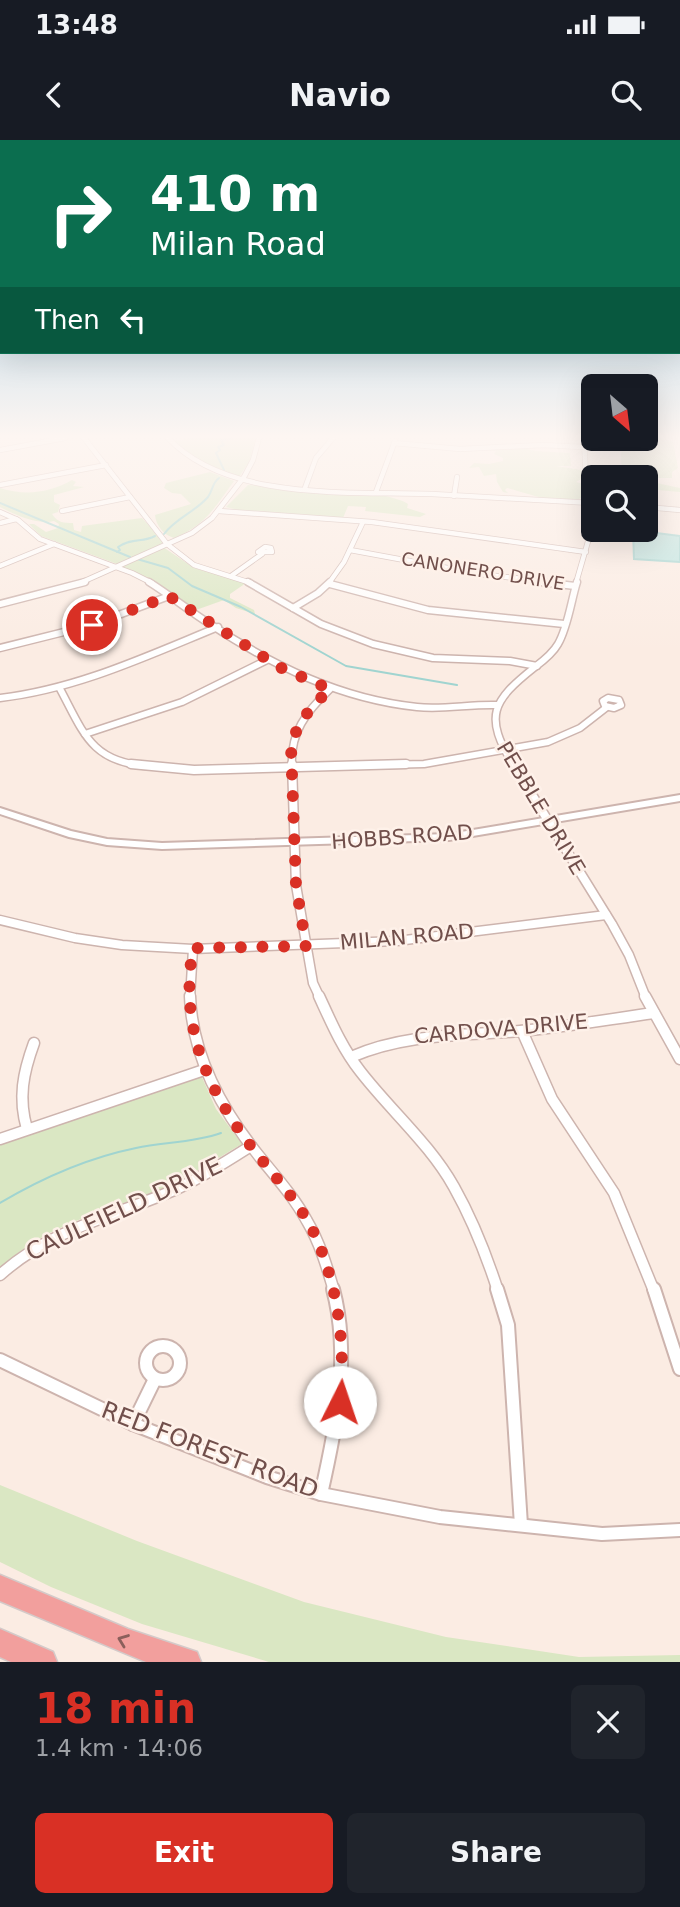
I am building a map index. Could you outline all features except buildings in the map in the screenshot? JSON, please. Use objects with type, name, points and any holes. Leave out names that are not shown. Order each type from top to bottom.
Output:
[{"type":"highway","points":[[0,1588],[115,1637],[187,1662]]},
{"type":"highway","points":[[0,1643],[43,1662]]},
{"type":"street","points":[[62,511],[72,509]]},
{"type":"street","points":[[139,509],[167,544],[194,565],[249,582],[344,634],[405,653],[452,660],[510,661],[537,666]]},
{"type":"street","points":[[0,604],[75,585],[192,533],[219,511],[363,522],[586,552]]},
{"type":"street","points":[[0,512],[16,519],[40,539],[117,567],[151,583],[267,660],[330,689],[418,707],[477,703],[497,705],[507,689],[537,666],[558,644],[588,542]]},
{"type":"street","points":[[0,523],[16,519]]},
{"type":"street","points":[[293,608],[314,599],[330,584],[363,522]]},
{"type":"street","points":[[0,566],[54,544]]},
{"type":"street","name":"CANONERO DRIVE","points":[[350,550],[448,569],[575,586]]},
{"type":"street","points":[[231,576],[262,554]]},
{"type":"street","points":[[330,584],[428,610],[564,624]]},
{"type":"street","points":[[0,648],[82,628],[169,596]]},
{"type":"street","points":[[0,698],[59,687],[143,658],[218,627]]},
{"type":"street","points":[[85,734],[182,702],[267,660]]},
{"type":"street","points":[[59,687],[92,745],[109,758],[142,767],[228,771],[413,765],[504,750],[566,736],[607,707]]},
{"type":"street","points":[[330,689],[295,730],[291,747],[296,885],[306,946],[318,995],[338,1039],[454,1187],[491,1270],[508,1325],[521,1525]]},
{"type":"street","name":"PEBBLE DRIVE","points":[[497,705],[495,722],[504,750],[629,955],[654,1013],[680,1059]]},
{"type":"street","name":"HOBBS ROAD","points":[[0,811],[69,834],[134,845],[295,843],[449,837],[680,798]]},
{"type":"street","name":"MILAN ROAD","points":[[0,920],[87,940],[122,945],[193,948],[397,941],[606,915]]},
{"type":"street","points":[[193,948],[189,994],[204,1070],[230,1119],[296,1202],[313,1231],[326,1263],[341,1336],[342,1377],[337,1427],[321,1494]]},
{"type":"street","name":"CARDOVA DRIVE","points":[[351,1057],[374,1046],[405,1038],[522,1031],[654,1013]]},
{"type":"street","points":[[522,1031],[536,1071],[553,1101],[614,1192],[646,1266],[680,1368]]},
{"type":"street","points":[[27,1129],[20,1095],[21,1077],[34,1043]]},
{"type":"street","points":[[0,1139],[204,1070]]},
{"type":"street","name":"CAULFIELD DRIVE","points":[[0,1275],[28,1251],[50,1239],[171,1191],[251,1146]]},
{"type":"street","name":"RED FOREST ROAD","points":[[0,1360],[133,1424],[267,1477],[321,1494],[440,1517],[602,1534],[680,1530]]},
{"type":"street","points":[[133,1424],[155,1379]]},
{"type":"green space","points":[[5,509],[59,509],[52,514],[64,523],[73,523],[74,530],[81,532],[82,526],[142,518],[165,543],[117,564],[41,536],[29,524],[34,524],[46,532],[58,528],[59,524],[54,521],[20,516]]},
{"type":"green space","points":[[175,509],[213,509],[194,527],[174,538],[161,530],[155,515]]},
{"type":"green space","points":[[234,509],[347,509],[343,518]]},
{"type":"green space","points":[[410,509],[426,514],[420,517],[365,511]]},
{"type":"green space","points":[[163,547],[194,568],[246,583],[230,594],[230,598],[254,610],[255,614],[236,608],[224,600],[196,610],[153,581],[122,567]]},
{"type":"green space","points":[[201,1075],[216,1109],[242,1144],[172,1184],[38,1239],[0,1269],[0,1144]]},
{"type":"green space","points":[[0,1485],[137,1541],[304,1602],[446,1637],[579,1657],[680,1655],[680,1662],[269,1662],[142,1624],[51,1587],[0,1562]]},
{"type":"water","points":[[658,533],[680,536],[680,562],[634,559],[633,542],[658,542]]},
{"type":"waterway","points":[[15,509],[117,552]]},
{"type":"waterway","points":[[164,534],[194,509]]},
{"type":"waterway","points":[[117,552],[120,550],[118,547],[123,544],[155,536]]},
{"type":"waterway","points":[[117,552],[130,557]]},
{"type":"waterway","points":[[137,559],[168,568],[192,586],[241,607],[346,666],[457,685]]},
{"type":"waterway","points":[[0,1203],[49,1177],[100,1157],[221,1133]]},
{"type":"route","points":[[92,625],[169,596],[279,667],[330,689],[303,717],[295,730],[291,747],[296,885],[306,946],[193,948],[189,994],[198,1051],[216,1094],[230,1119],[296,1202],[313,1231],[326,1263],[341,1336],[340,1402]]}]
